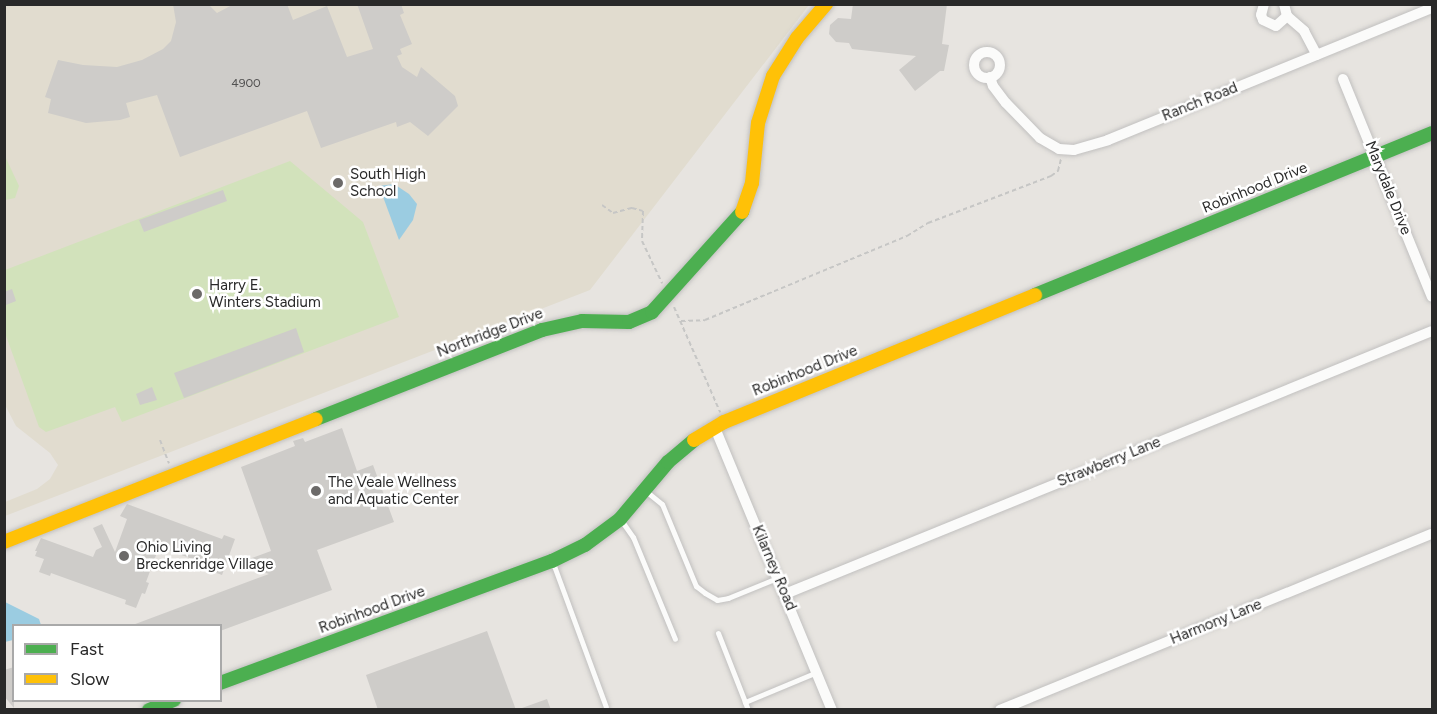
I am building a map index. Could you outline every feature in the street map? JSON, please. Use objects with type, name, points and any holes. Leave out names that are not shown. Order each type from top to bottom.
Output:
[{"type":"street","name":"Northridge Drive","points":[[4,542],[542,330],[582,321],[629,322],[652,312],[678,286],[744,210],[753,183],[758,123],[773,76],[797,38],[826,4]]},
{"type":"street","points":[[1264,4],[1261,15],[1266,24],[1276,26],[1287,16]]},
{"type":"street","points":[[1284,4],[1287,16],[1304,31],[1317,55]]},
{"type":"street","name":"Ranch Road","points":[[1062,149],[1074,150],[1108,140],[1432,7]]},
{"type":"street","points":[[990,77],[993,86],[1006,103],[1040,138],[1062,149]]},
{"type":"street","name":"Marydale Drive","points":[[1342,79],[1376,156],[1432,297]]},
{"type":"street","name":"Robinhood Drive","points":[[222,682],[552,561],[585,545],[620,519],[668,462],[690,442],[715,428],[1432,133]]},
{"type":"street","name":"Strawberry Lane","points":[[785,594],[1432,331]]},
{"type":"street","name":"Kilarney Road","points":[[715,428],[832,710]]},
{"type":"street","name":"Harmony Lane","points":[[1000,710],[1432,534]]},
{"type":"street","points":[[148,710],[169,702]]},
{"type":"lane","points":[[645,491],[662,504],[696,586],[705,593],[717,600],[728,598],[778,577]]},
{"type":"lane","points":[[620,519],[633,537],[675,639]]},
{"type":"lane","points":[[552,561],[606,707]]},
{"type":"lane","points":[[718,633],[748,710]]},
{"type":"lane","points":[[745,702],[817,672]]},
{"type":"path","points":[[681,321],[705,320],[907,236],[928,223],[1051,176],[1058,171],[1062,149]]},
{"type":"path","points":[[160,440],[173,474]]},
{"type":"shaded area","name":"South High School","points":[[5,5],[809,5],[590,290],[5,516],[5,502],[37,489],[50,479],[58,465],[50,453],[16,426],[5,405]]},
{"type":"green space","points":[[4,154],[19,186],[15,198],[5,200]]},
{"type":"green space","name":"Harry E. Winters Stadium","points":[[290,161],[363,222],[399,317],[122,422],[115,407],[46,432],[39,427],[5,333],[5,270]]},
{"type":"water","points":[[394,184],[409,194],[417,204],[413,220],[399,240],[379,186]]},
{"type":"water","points":[[5,602],[39,619],[41,624],[12,624],[12,640],[5,642]]},
{"type":"building","points":[[173,4],[208,4],[217,13],[234,4],[287,4],[293,20],[327,6],[347,57],[373,49],[357,4],[401,4],[404,13],[400,15],[412,44],[400,49],[402,54],[397,56],[402,67],[417,77],[421,67],[455,96],[458,106],[428,136],[410,122],[397,127],[396,122],[321,148],[307,111],[180,157],[157,95],[126,103],[130,117],[120,120],[86,123],[48,113],[51,99],[45,97],[58,60],[83,65],[117,67],[142,60],[163,49],[171,41],[176,22]]},
{"type":"building","points":[[853,4],[947,4],[942,44],[949,45],[944,71],[940,71],[915,91],[899,70],[916,56],[852,49],[849,43],[836,42],[829,34],[830,25],[838,18],[851,19]]},
{"type":"building","points":[[223,190],[227,201],[144,232],[139,220]]},
{"type":"building","points":[[12,289],[16,301],[6,305],[4,292]]},
{"type":"building","points":[[296,328],[304,352],[184,398],[174,373]]},
{"type":"building","points":[[152,387],[157,400],[140,405],[136,394]]},
{"type":"building","name":"The Veale Wellness and Aquatic Center","points":[[342,428],[357,471],[373,465],[394,522],[317,550],[332,590],[222,630],[222,624],[135,624],[269,574],[238,563],[271,551],[241,467],[295,446],[293,441],[303,438],[305,442]]},
{"type":"building","name":"Ohio Living Breckenridge Village","points":[[127,504],[222,539],[224,535],[235,539],[222,575],[211,571],[212,566],[159,547],[146,582],[149,583],[145,594],[142,593],[136,608],[125,604],[126,600],[51,573],[50,576],[39,572],[44,559],[35,556],[37,551],[35,551],[41,538],[93,557],[96,550],[102,547],[93,528],[102,524],[115,552],[127,519],[120,516]]},
{"type":"building","points":[[487,631],[516,710],[378,710],[366,675]]},
{"type":"building","points":[[12,668],[14,708],[4,696],[4,670]]},
{"type":"building","points":[[547,699],[551,710],[523,710],[522,708]]},
{"type":"traffic: fast","points":[[1035,295],[1432,133]]},
{"type":"traffic: fast","points":[[316,419],[542,330],[582,321],[629,322],[652,312],[742,212]]},
{"type":"traffic: fast","points":[[222,682],[552,561],[585,545],[620,519],[668,462],[694,440]]},
{"type":"traffic: fast","points":[[149,710],[169,702]]},
{"type":"traffic: slow","points":[[742,212],[752,183],[758,123],[773,76],[797,38],[826,4]]},
{"type":"traffic: slow","points":[[694,440],[724,422],[1035,295]]},
{"type":"traffic: slow","points":[[4,542],[316,419]]},
{"type":"place","name":"South High School","points":[[338,183]]},
{"type":"place","name":"Harry E. Winters Stadium","points":[[197,294]]},
{"type":"place","name":"The Veale Wellness and Aquatic Center","points":[[316,491]]},
{"type":"place","name":"Ohio Living Breckenridge Village","points":[[124,556]]}]
